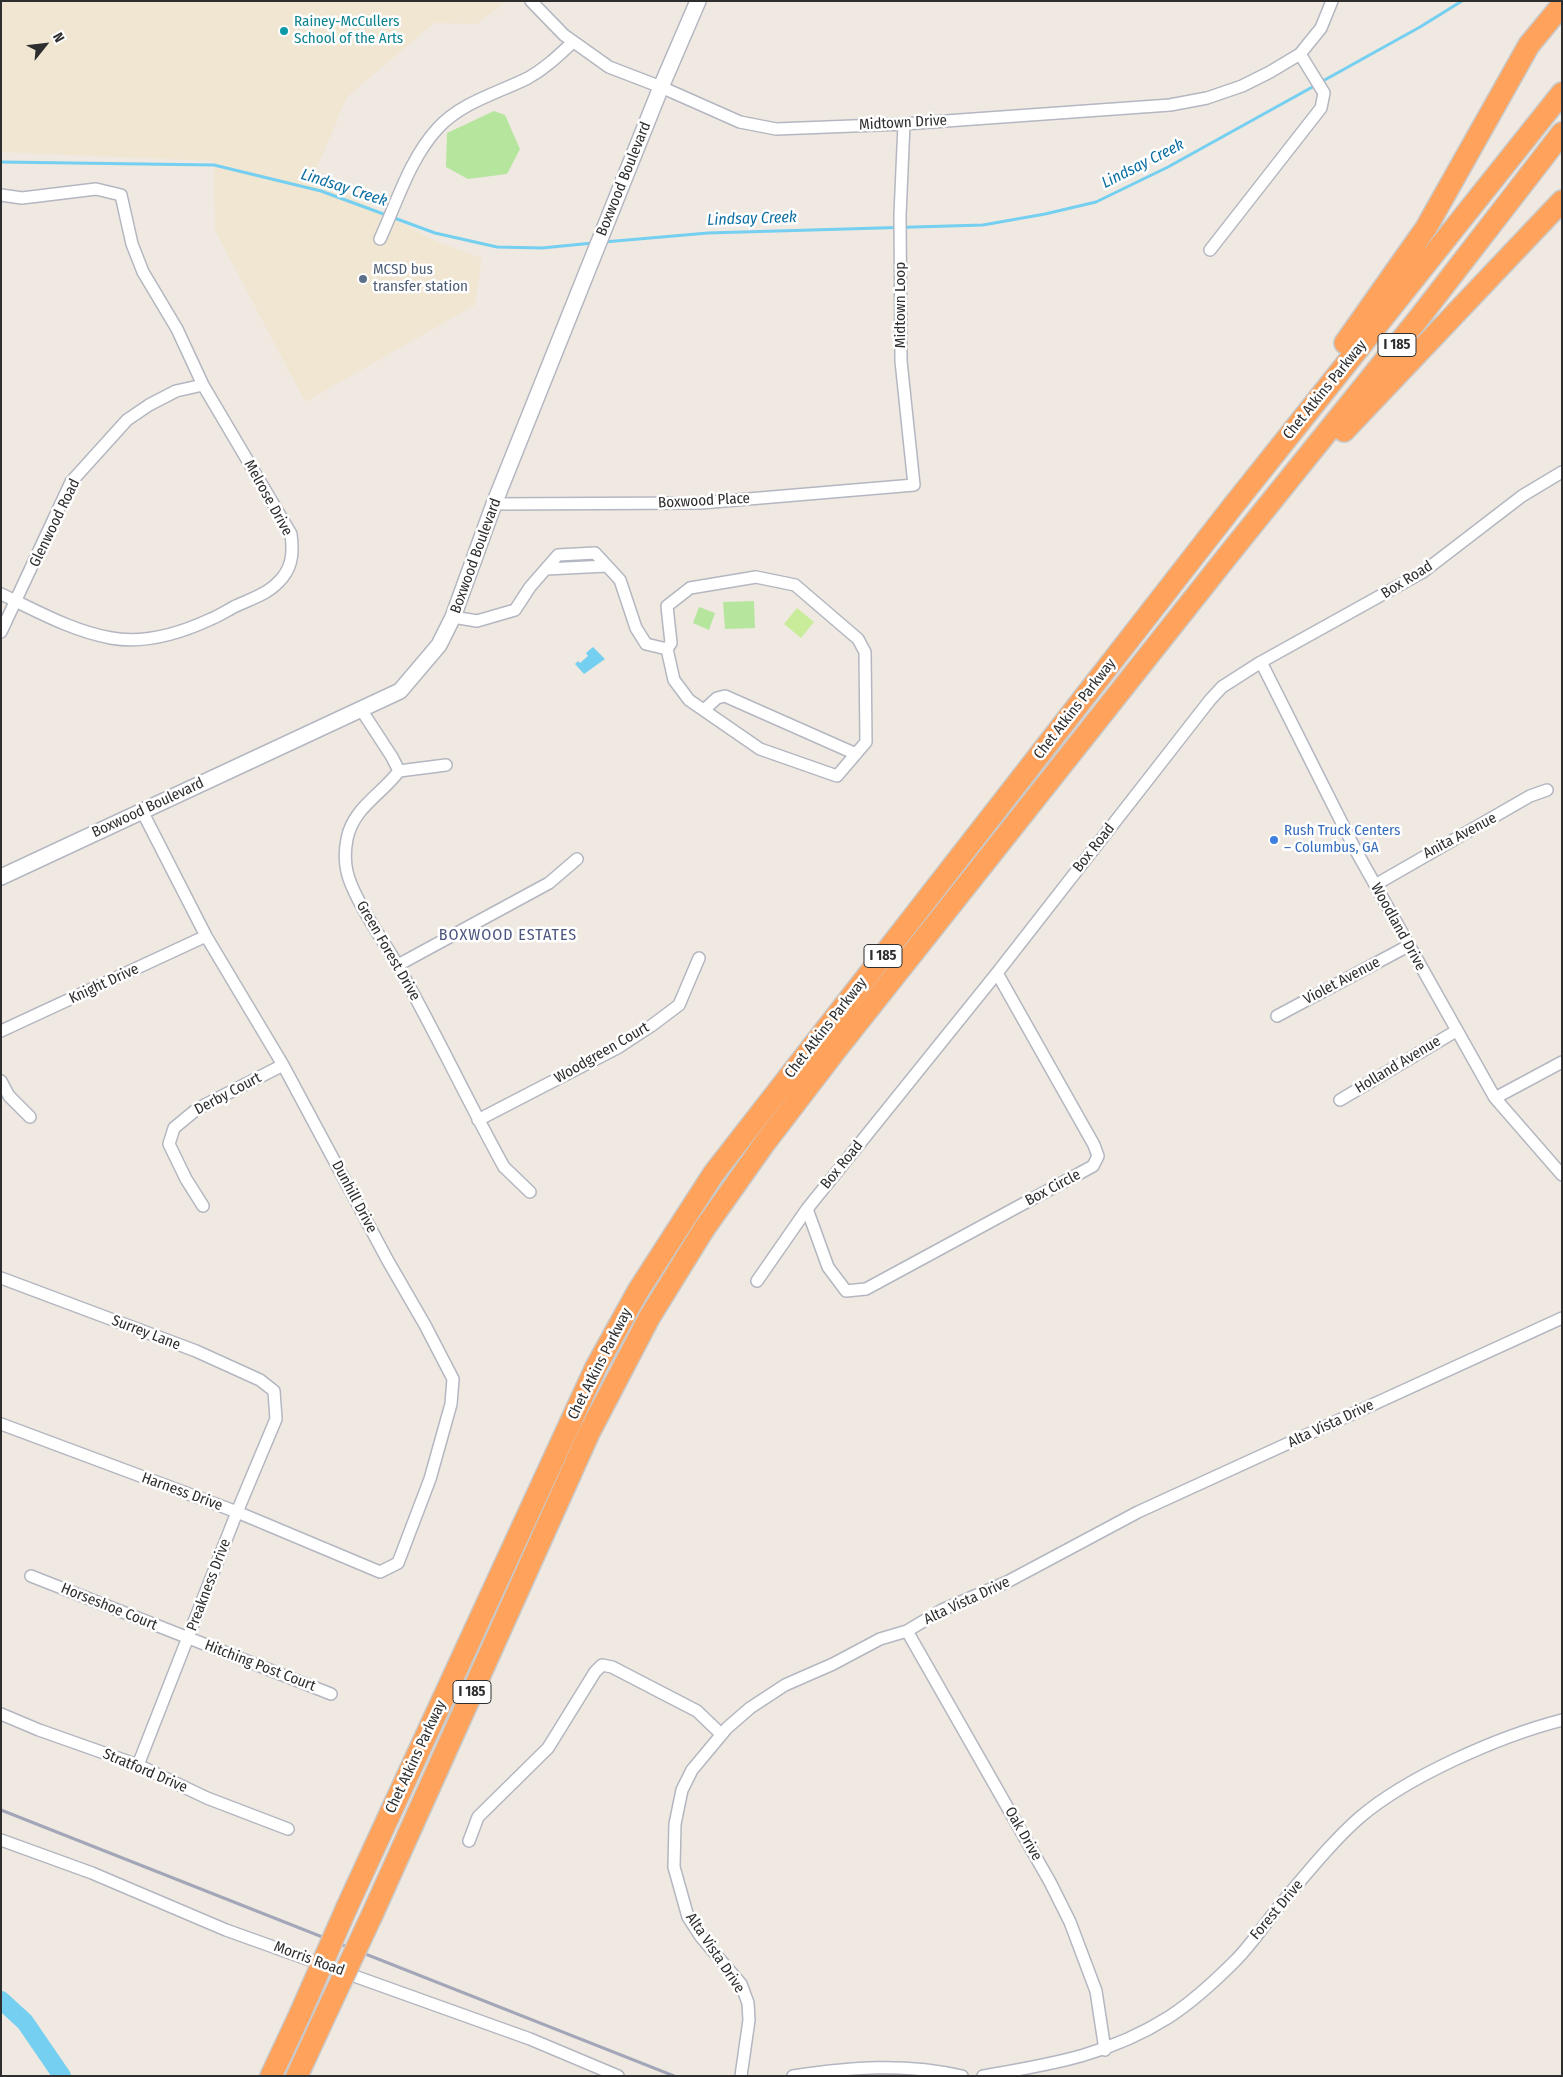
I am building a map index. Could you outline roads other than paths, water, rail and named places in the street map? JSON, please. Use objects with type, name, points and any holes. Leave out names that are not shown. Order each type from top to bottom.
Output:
[{"type":"highway","points":[[1233,506],[1426,228],[1529,45],[1561,5]]},
{"type":"highway","name":"Chet Atkins Parkway","points":[[271,2076],[596,1367],[638,1291],[714,1173],[1233,506],[1562,93]]},
{"type":"highway","name":"Chet Atkins Parkway","points":[[298,2076],[589,1432],[649,1318],[704,1230],[764,1144],[836,1050],[1229,554],[1419,318],[1562,133]]},
{"type":"highway","points":[[1229,554],[1562,201]]},
{"type":"street","name":"Midtown Drive","points":[[531,1],[573,42],[609,67],[661,87],[740,122],[776,129],[904,124],[1170,105],[1207,98],[1242,86],[1300,54],[1321,28],[1332,1]]},
{"type":"street","name":"Boxwood Boulevard","points":[[1,877],[362,711],[400,691],[439,645],[453,617],[494,504],[661,87],[698,1]]},
{"type":"street","points":[[380,239],[418,156],[439,127],[464,107],[530,77],[550,64],[573,42]]},
{"type":"street","points":[[1210,250],[1321,108],[1324,93],[1300,54]]},
{"type":"street","name":"Midtown Loop","points":[[904,124],[900,215],[900,361],[914,485]]},
{"type":"street","name":"Melrose Drive","points":[[1,195],[22,198],[96,189],[121,195],[132,244],[143,272],[177,330],[203,385],[291,534],[293,548],[291,563],[284,576],[262,596],[238,605],[211,619],[169,634],[140,639],[110,638],[54,620],[1,594]]},
{"type":"street","name":"Glenwood Road","points":[[1,632],[17,602],[71,482],[127,420],[149,404],[176,391],[203,385]]},
{"type":"street","name":"Box Road","points":[[757,1282],[807,1209],[997,973],[1222,687],[1261,662],[1422,572],[1522,496],[1562,472]]},
{"type":"street","name":"Boxwood Place","points":[[494,504],[702,503],[914,485]]},
{"type":"street","points":[[453,617],[478,621],[515,610],[558,555],[595,552],[620,580],[636,628],[646,644],[668,650]]},
{"type":"street","points":[[579,554],[580,567]]},
{"type":"street","points":[[546,569],[607,566]]},
{"type":"street","points":[[756,577],[795,585],[858,639],[865,652],[866,742],[837,776],[760,748],[689,700],[674,680],[668,650],[671,643],[668,606],[690,588],[756,577]]},
{"type":"street","name":"Woodland Drive","points":[[1261,662],[1312,767],[1375,885],[1495,1098],[1562,1175]]},
{"type":"street","points":[[704,710],[717,698],[725,696],[856,754]]},
{"type":"street","points":[[362,711],[399,771],[446,765]]},
{"type":"street","name":"Green Forest Drive","points":[[399,771],[391,782],[358,813],[351,825],[345,854],[351,883],[362,909],[398,965],[504,1167],[530,1192]]},
{"type":"street","name":"Anita Avenue","points":[[1375,885],[1425,854],[1479,827],[1530,796],[1547,790]]},
{"type":"street","name":"Dunhill Drive","points":[[142,811],[206,936],[282,1066],[388,1261],[426,1325],[452,1379],[451,1404],[430,1479],[398,1563],[380,1572],[361,1564]]},
{"type":"street","points":[[398,965],[549,883],[577,859]]},
{"type":"street","name":"Knight Drive","points":[[1,1031],[206,936]]},
{"type":"street","name":"Violet Avenue","points":[[1277,1016],[1408,946]]},
{"type":"street","name":"Woodgreen Court","points":[[478,1120],[619,1047],[651,1026],[679,1005],[699,958]]},
{"type":"street","name":"Box Circle","points":[[807,1209],[828,1267],[846,1291],[866,1289],[1094,1166],[1098,1156],[1094,1144],[997,973]]},
{"type":"street","name":"Holland Avenue","points":[[1340,1100],[1456,1031]]},
{"type":"street","points":[[1495,1098],[1562,1062]]},
{"type":"street","name":"Derby Court","points":[[203,1206],[186,1179],[169,1144],[174,1128],[196,1109],[282,1066]]},
{"type":"street","points":[[1,1081],[9,1096],[30,1117]]},
{"type":"street","name":"Surrey Lane","points":[[1,1278],[196,1351],[260,1380],[274,1391],[275,1405]]},
{"type":"street","name":"Alta Vista Drive","points":[[742,2076],[750,2020],[748,2003],[741,1984],[701,1937],[688,1917],[674,1867],[676,1824],[682,1790],[692,1770],[721,1734],[750,1708],[785,1685],[833,1664],[880,1639],[907,1631],[942,1610],[1007,1582],[1138,1512],[1562,1318]]},
{"type":"street","name":"Preakness Drive","points":[[138,1765],[237,1512],[276,1420],[275,1405]]},
{"type":"street","name":"Harness Drive","points":[[1,1424],[237,1512],[361,1564]]},
{"type":"street","name":"Horseshoe Court","points":[[31,1576],[188,1639]]},
{"type":"street","name":"Oak Drive","points":[[907,1631],[1046,1873],[1070,1922],[1096,1990],[1105,2050]]},
{"type":"street","name":"Hitching Post Court","points":[[188,1639],[331,1694]]},
{"type":"street","points":[[468,1841],[478,1818],[548,1748],[602,1665],[612,1667],[697,1711],[721,1734]]},
{"type":"street","name":"Stratford Drive","points":[[1,1714],[38,1730],[138,1765],[207,1798],[288,1830]]},
{"type":"street","name":"Forest Drive","points":[[984,2076],[1046,2065],[1105,2050],[1170,2016],[1236,1960],[1283,1901],[1359,1818],[1394,1793],[1444,1765],[1498,1741],[1562,1720]]},
{"type":"street","name":"Morris Road","points":[[1,1840],[92,1873],[226,1930],[530,2039],[618,2076]]},
{"type":"street","points":[[793,2076],[848,2067],[932,2069],[962,2076]]},
{"type":"water","points":[[593,647],[605,659],[584,674],[575,664],[578,661],[580,663],[588,656],[586,653]]},
{"type":"waterway","name":"Lindsay Creek","points":[[1321,82],[1420,27],[1462,1]]},
{"type":"waterway","name":"Lindsay Creek","points":[[604,242],[708,233],[983,225],[1045,214],[1096,202],[1168,167],[1316,85]]},
{"type":"waterway","name":"Lindsay Creek","points":[[1,162],[214,165],[321,191],[435,233],[497,247],[542,248],[593,243]]},
{"type":"waterway","points":[[1,2000],[25,2022],[62,2076]]},
{"type":"railway","points":[[1,1810],[674,2076]]},
{"type":"place","name":"Rainey-McCullers School of the Arts","points":[[284,31]]},
{"type":"place","name":"MCSD bus transfer station","points":[[363,279]]},
{"type":"place","name":"Rush Truck Centers – Columbus, GA","points":[[1274,840]]},
{"type":"district","name":"BOXWOOD ESTATES","points":[[508,936]]}]
